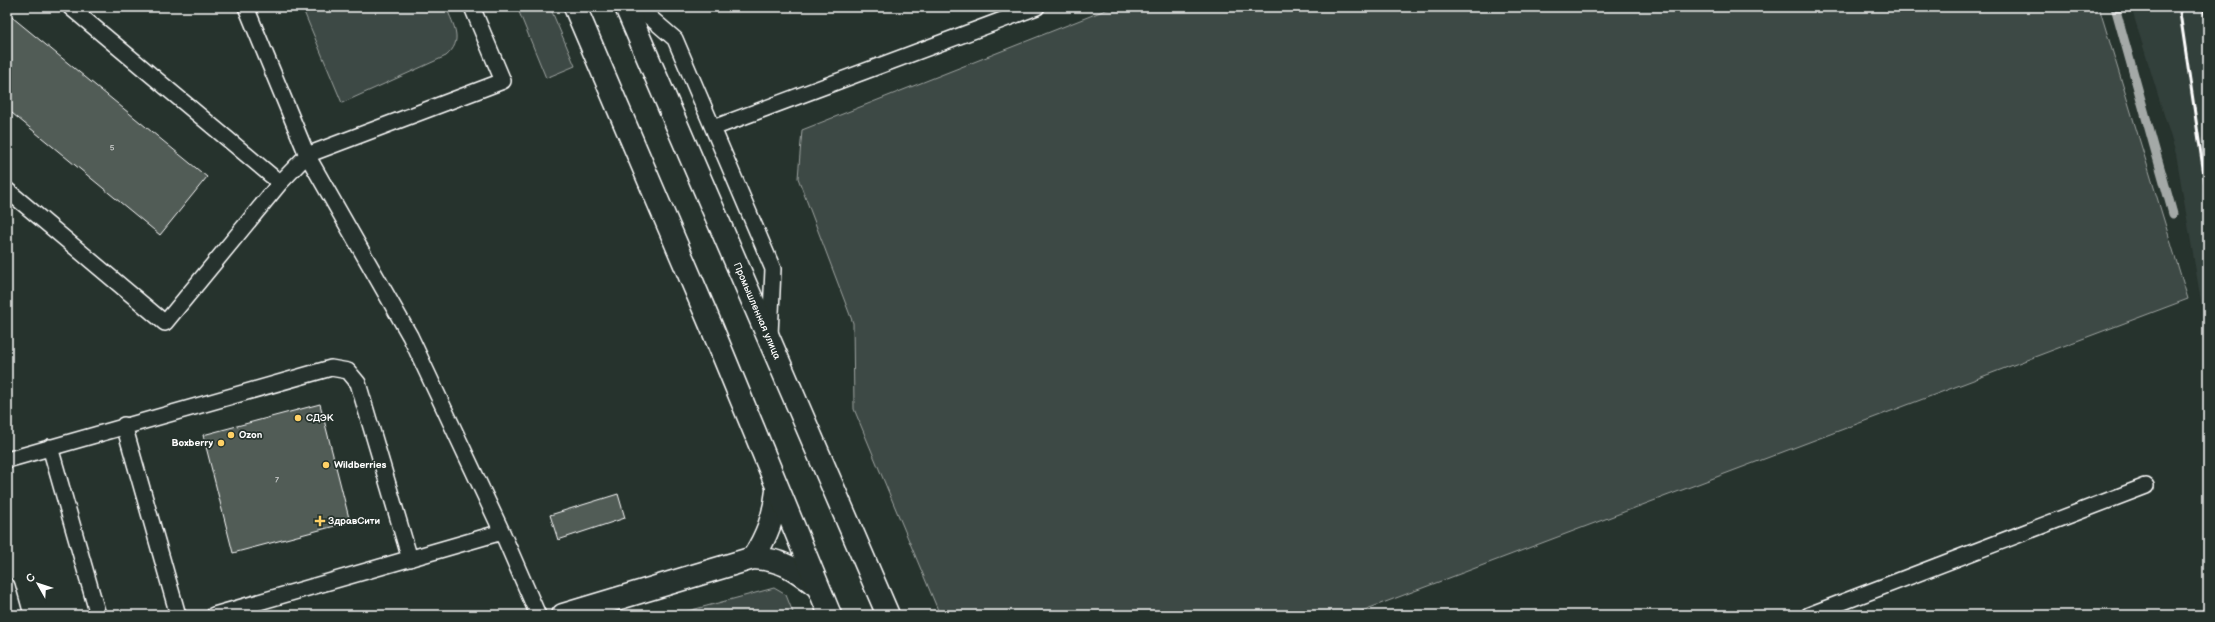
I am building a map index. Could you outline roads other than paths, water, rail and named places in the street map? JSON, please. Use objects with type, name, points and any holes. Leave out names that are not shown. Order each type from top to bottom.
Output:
[{"type":"street","points":[[575,7],[712,328],[777,491],[830,615]]},
{"type":"street","name":"Промышленная улица","points":[[626,7],[888,615]]},
{"type":"street","points":[[753,558],[770,529],[775,512],[777,491]]},
{"type":"street","points":[[563,615],[753,558],[770,559],[783,563],[817,586]]},
{"type":"lane","points":[[70,7],[280,183]]},
{"type":"lane","points":[[246,7],[307,155],[410,336],[502,532],[538,615]]},
{"type":"lane","points":[[7,190],[165,323],[280,183],[307,155],[503,81],[472,7]]},
{"type":"lane","points":[[638,7],[675,39],[773,269],[770,344]]},
{"type":"lane","points":[[714,128],[1030,8]]},
{"type":"lane","points":[[7,460],[124,425],[331,368],[348,371],[358,383],[410,559]]},
{"type":"lane","points":[[124,425],[178,615]]},
{"type":"lane","points":[[50,447],[98,615]]},
{"type":"lane","points":[[1809,615],[2146,486]]},
{"type":"lane","points":[[214,615],[502,532]]},
{"type":"lane","points":[[7,586],[15,615]]},
{"type":"waterway","points":[[2115,7],[2173,214]]},
{"type":"railway","points":[[2203,7],[2208,26]]},
{"type":"railway","points":[[2180,13],[2208,201]]},
{"type":"place","name":"СДЭК","points":[[298,418]]},
{"type":"place","name":"Ozon","points":[[231,435]]},
{"type":"place","name":"Boxberry","points":[[221,443]]},
{"type":"place","name":"Wildberries","points":[[326,465]]},
{"type":"place","name":"ЗдравСити","points":[[320,521]]}]
